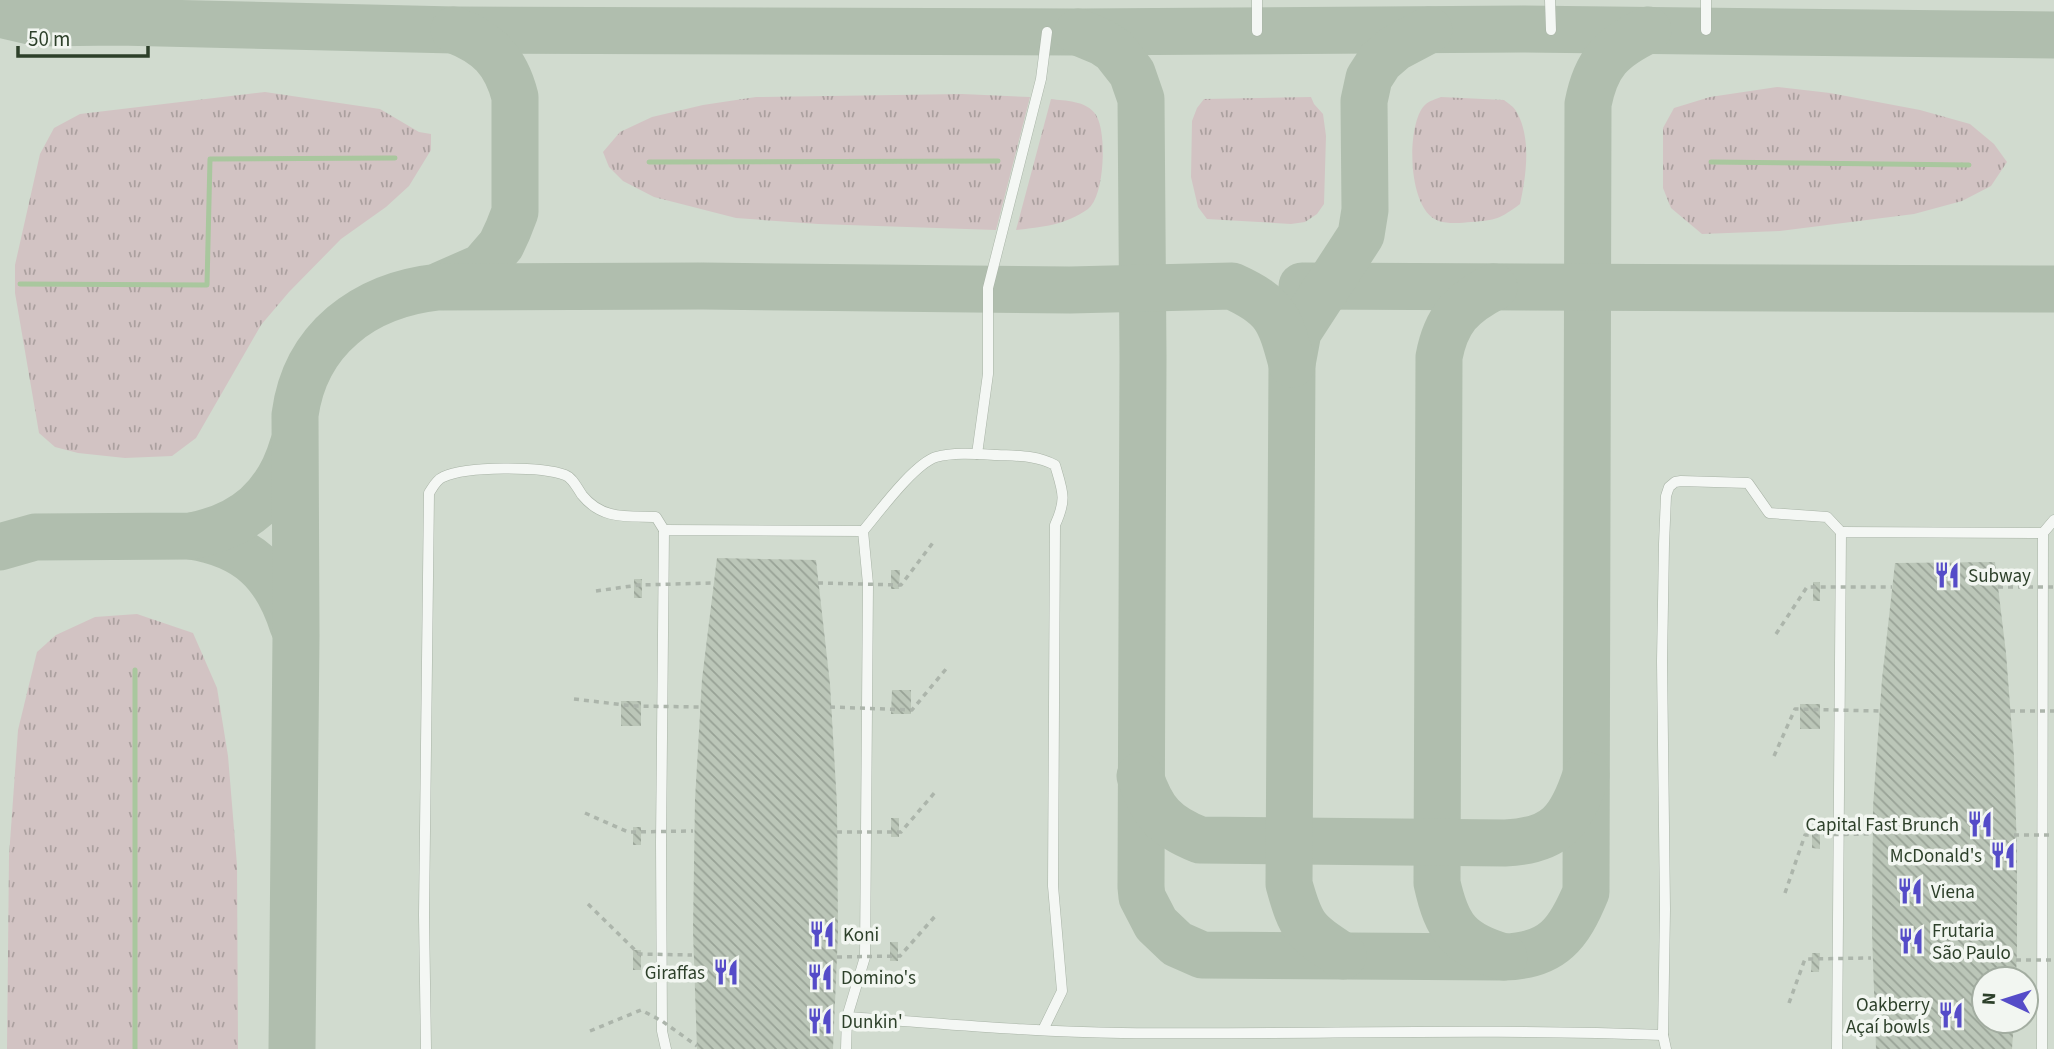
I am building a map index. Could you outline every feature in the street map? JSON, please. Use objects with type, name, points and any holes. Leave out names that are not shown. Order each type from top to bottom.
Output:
[{"type":"lane","points":[[1257,0],[1257,31]]},
{"type":"lane","points":[[1550,0],[1551,30]]},
{"type":"lane","points":[[1706,0],[1706,30]]},
{"type":"lane","points":[[977,454],[988,374],[988,288],[1041,79],[1047,32]]},
{"type":"lane","points":[[846,1049],[847,1017],[865,957],[868,584],[863,531],[921,466],[936,457],[977,454],[1042,459],[1055,466],[1063,490],[1064,505],[1055,525],[1053,767],[1053,886],[1062,990],[1043,1030]]},
{"type":"lane","points":[[426,1049],[424,915],[429,493],[439,479],[457,471],[548,470],[569,476],[598,511],[614,515],[656,517],[664,530],[661,832],[662,1021],[666,1049]]},
{"type":"lane","points":[[1666,1049],[1663,1035],[1664,544],[1666,496],[1669,487],[1681,481],[1748,484],[1769,513],[1828,517],[1841,532],[1838,1049]]},
{"type":"lane","points":[[2042,1049],[2042,835],[2048,711],[2049,587],[2043,533],[2054,520]]},
{"type":"lane","points":[[664,530],[863,531]]},
{"type":"lane","points":[[1841,532],[2043,533]]},
{"type":"lane","points":[[847,1017],[1122,1033],[1427,1032],[1663,1035]]},
{"type":"path","points":[[818,583],[901,585],[935,540]]},
{"type":"path","points":[[596,591],[639,585],[712,583]]},
{"type":"path","points":[[1776,634],[1807,587],[1892,587]]},
{"type":"path","points":[[1998,587],[2049,587]]},
{"type":"path","points":[[831,707],[912,710],[946,669]]},
{"type":"path","points":[[574,699],[662,707],[699,707]]},
{"type":"path","points":[[1774,756],[1795,709],[1879,710]]},
{"type":"path","points":[[2010,711],[2048,711]]},
{"type":"path","points":[[837,832],[901,832],[936,791]]},
{"type":"path","points":[[585,813],[628,832],[693,831]]},
{"type":"path","points":[[1785,893],[1805,835],[1871,834]]},
{"type":"path","points":[[2014,835],[2054,835]]},
{"type":"path","points":[[588,904],[639,954],[692,956]]},
{"type":"path","points":[[837,957],[900,956],[937,914]]},
{"type":"path","points":[[1789,1003],[1805,959],[1871,958]]},
{"type":"path","points":[[2016,960],[2054,960]]},
{"type":"path","points":[[590,1031],[641,1010],[662,1021],[697,1046]]},
{"type":"shaded area","points":[[0,0],[2054,0],[2054,1049],[0,1049]]},
{"type":"green space","points":[[1777,87],[1830,93],[1920,110],[1970,124],[1994,144],[2007,162],[1991,186],[1962,201],[1914,214],[1780,231],[1702,234],[1671,208],[1663,188],[1663,128],[1674,108],[1710,97]]},
{"type":"green space","points":[[265,92],[380,109],[419,132],[431,134],[431,150],[409,186],[386,207],[341,239],[261,325],[196,438],[172,456],[125,458],[78,453],[55,447],[39,433],[15,293],[15,265],[40,154],[54,128],[80,114]]},
{"type":"green space","points":[[962,94],[1030,97],[996,230],[818,224],[736,218],[654,197],[623,181],[609,167],[603,152],[620,132],[652,117],[703,105],[756,97]]},
{"type":"green space","points":[[1311,97],[1323,114],[1326,136],[1324,204],[1317,214],[1305,222],[1291,224],[1207,219],[1198,207],[1191,177],[1192,121],[1204,99]]},
{"type":"green space","points":[[1441,97],[1504,100],[1516,111],[1526,145],[1524,182],[1520,204],[1502,216],[1479,221],[1442,222],[1428,214],[1420,201],[1413,165],[1415,128],[1419,113],[1426,104]]},
{"type":"green space","points":[[1051,99],[1087,106],[1096,115],[1100,123],[1103,149],[1098,191],[1088,209],[1071,219],[1016,230]]},
{"type":"green space","points":[[137,614],[193,633],[217,688],[228,756],[237,865],[238,1049],[7,1049],[9,856],[18,730],[37,652],[56,635],[95,617]]},
{"type":"building","points":[[717,558],[816,560],[830,684],[837,805],[838,933],[833,1049],[697,1049],[693,931],[695,800],[702,679]]},
{"type":"building","points":[[1995,562],[2006,653],[2014,757],[2016,965],[1970,965],[1970,1035],[2013,1035],[2012,1049],[1876,1049],[1872,933],[1873,807],[1882,679],[1895,563]]},
{"type":"building","points":[[891,570],[900,570],[899,589],[891,589]]},
{"type":"building","points":[[634,579],[642,579],[642,598],[634,598]]},
{"type":"building","points":[[1813,582],[1820,582],[1820,601],[1813,601]]},
{"type":"building","points":[[892,690],[911,690],[911,714],[891,714]]},
{"type":"building","points":[[621,701],[641,701],[641,726],[621,726]]},
{"type":"building","points":[[1800,704],[1820,704],[1820,729],[1800,729]]},
{"type":"building","points":[[891,818],[899,818],[899,837],[891,837]]},
{"type":"building","points":[[633,827],[641,827],[641,845],[633,845]]},
{"type":"building","points":[[1812,829],[1820,829],[1820,849],[1812,848]]},
{"type":"building","points":[[890,942],[898,942],[898,961],[890,961]]},
{"type":"building","points":[[633,950],[641,950],[641,970],[633,970]]},
{"type":"building","points":[[1812,953],[1820,953],[1819,972],[1811,972]]},
{"type":"waterway","points":[[20,284],[207,285],[210,159],[395,158]]},
{"type":"waterway","points":[[649,162],[998,161]]},
{"type":"waterway","points":[[1711,162],[1969,165]]},
{"type":"waterway","points":[[135,670],[135,1049]]},
{"type":"taxiway","points":[[0,14],[38,23],[118,22],[454,30],[1078,32],[1523,29],[2054,35]]},
{"type":"taxiway","points":[[441,285],[482,267],[501,245],[515,212],[515,97],[511,84],[501,63],[486,47],[454,30]]},
{"type":"taxiway","points":[[1343,956],[1306,927],[1297,910],[1289,884],[1292,364],[1298,332],[1361,235],[1365,210],[1364,101],[1369,78],[1380,61],[1395,48],[1429,30]]},
{"type":"taxiway","points":[[1078,32],[1114,50],[1132,73],[1141,99],[1142,897],[1156,924],[1177,944],[1202,955],[1504,957],[1535,952],[1557,940],[1573,919],[1586,892],[1588,104],[1591,90],[1607,58],[1624,43],[1648,30]]},
{"type":"taxiway","points":[[292,1049],[295,415],[301,388],[311,364],[325,343],[363,311],[386,300],[438,287],[702,286],[1070,290],[1232,286],[1258,300],[1274,316],[1284,336],[1292,364]]},
{"type":"taxiway","points":[[1302,286],[2054,289]]},
{"type":"taxiway","points":[[1494,287],[1472,300],[1457,314],[1446,333],[1439,357],[1437,883],[1445,912],[1457,932],[1476,946],[1504,957]]},
{"type":"taxiway","points":[[0,547],[35,537],[191,536],[210,531],[243,517],[268,494],[278,480],[293,445]]},
{"type":"taxiway","points":[[191,536],[228,546],[257,564],[278,590],[293,626]]},
{"type":"taxiway","points":[[1140,776],[1149,799],[1161,816],[1177,829],[1200,840],[1505,843],[1537,838],[1559,826],[1574,805],[1586,775]]},
{"type":"place","name":"Subway","points":[[1947,575]]},
{"type":"place","name":"Capital Fast Brunch","points":[[1980,824]]},
{"type":"place","name":"McDonald's","points":[[2003,855]]},
{"type":"place","name":"Viena","points":[[1910,891]]},
{"type":"place","name":"Koni","points":[[822,934]]},
{"type":"place","name":"Frutaria São Paulo","points":[[1911,941]]},
{"type":"place","name":"Giraffas","points":[[726,972]]},
{"type":"place","name":"Domino's","points":[[820,977]]},
{"type":"place","name":"Oakberry Açaí bowls","points":[[1951,1015]]},
{"type":"place","name":"Dunkin'","points":[[820,1021]]}]
